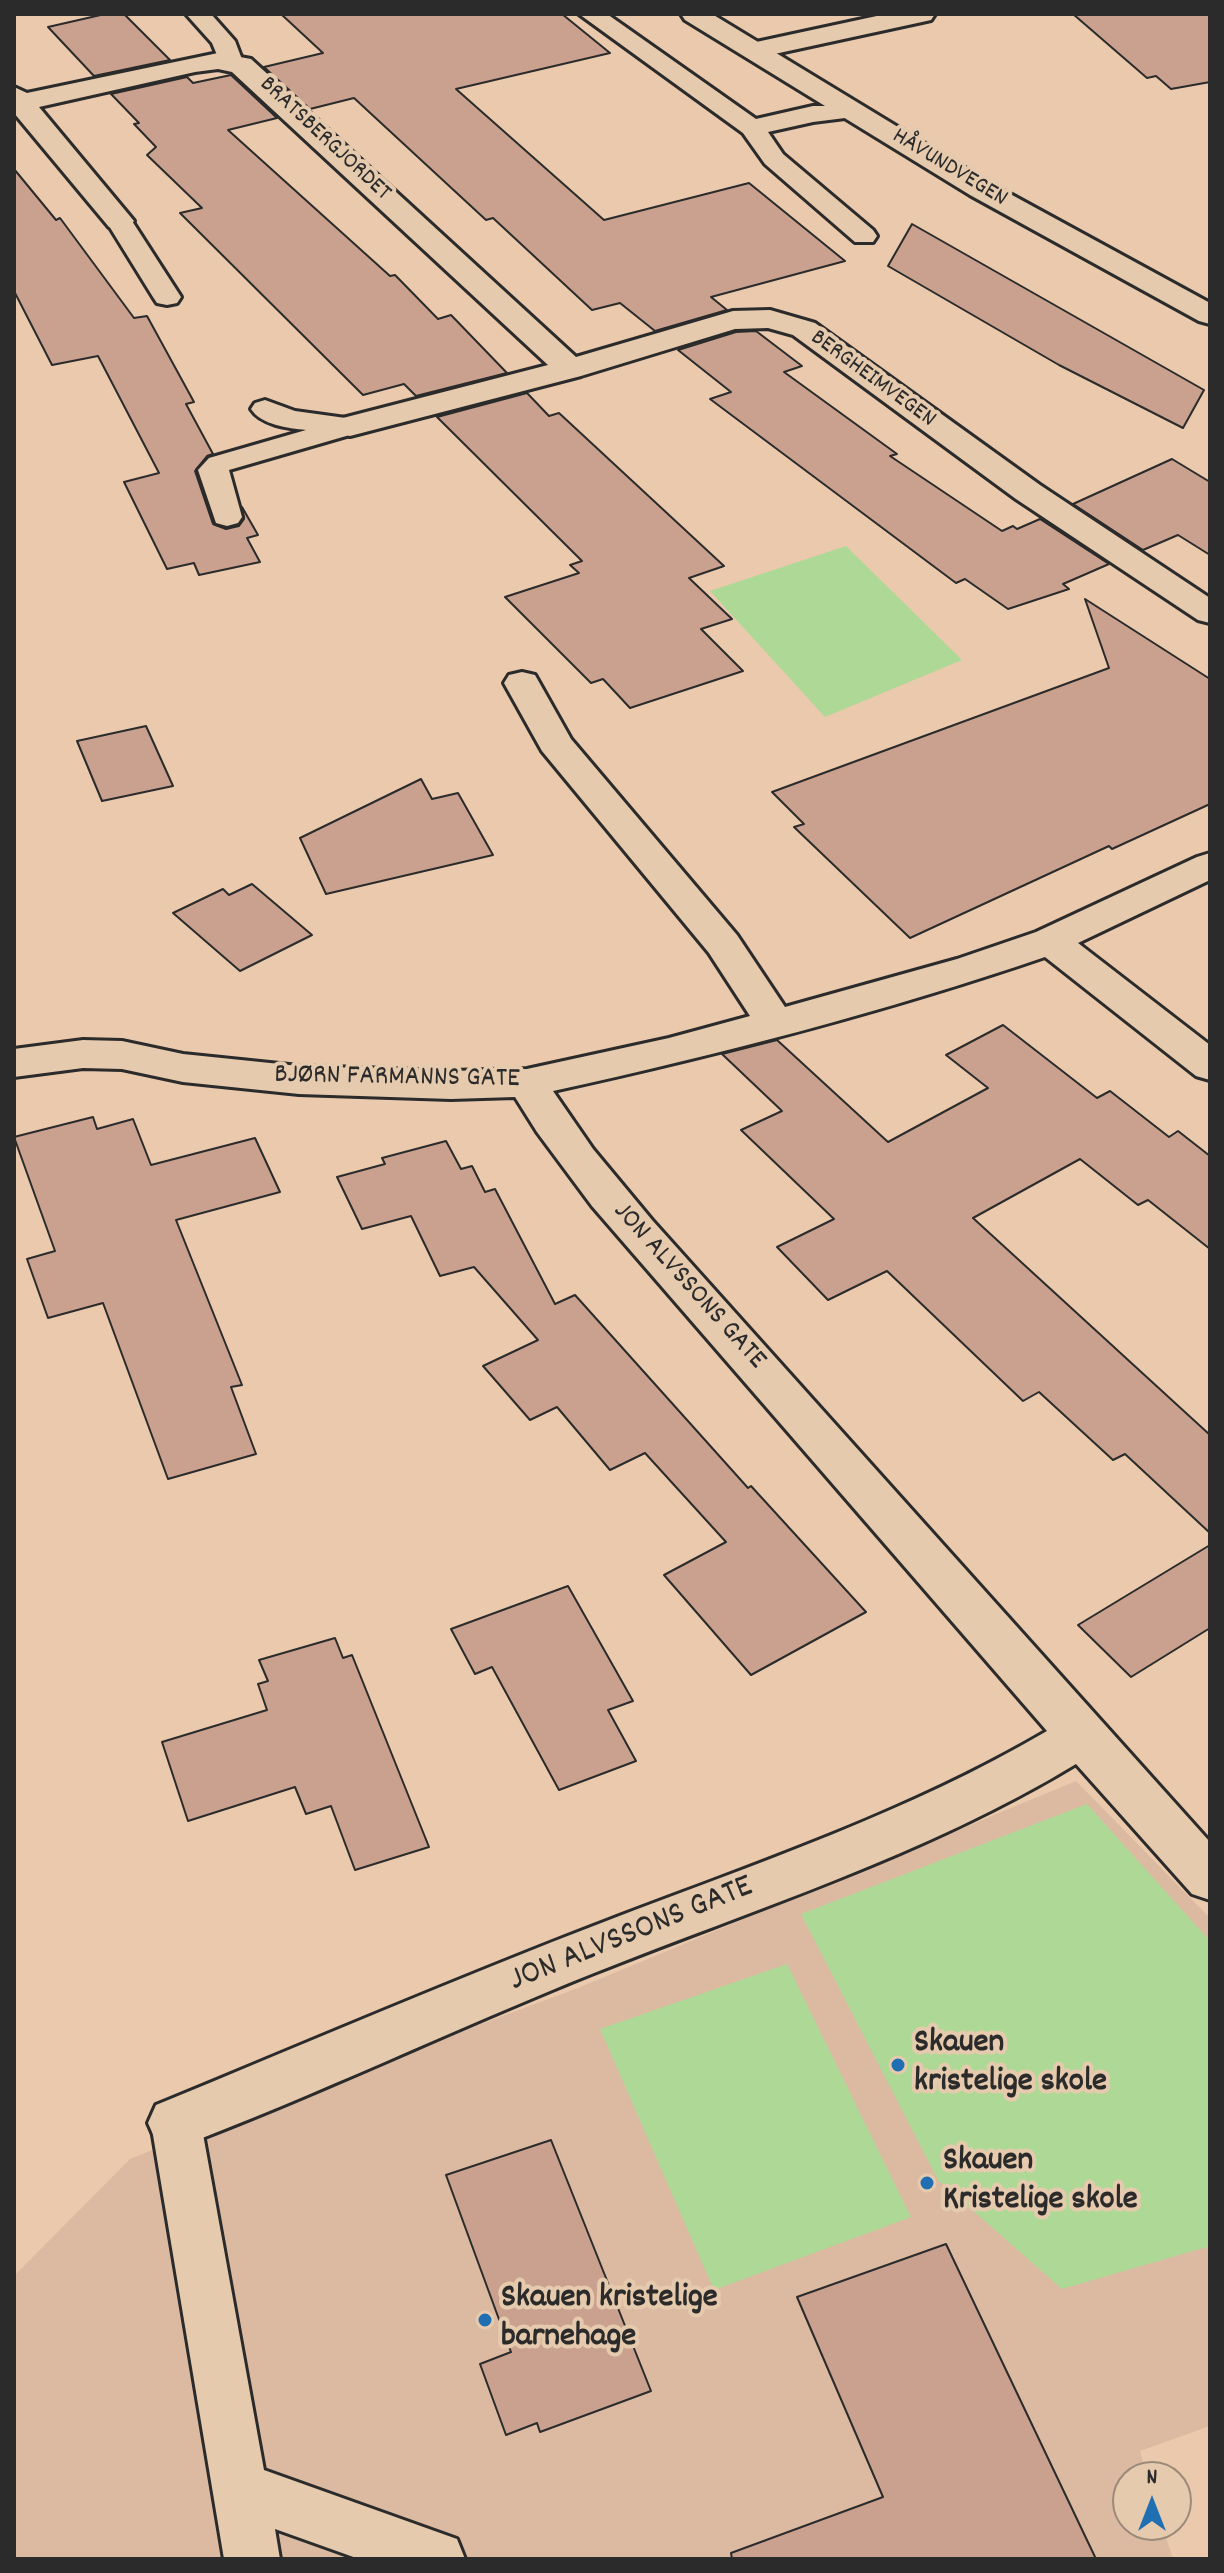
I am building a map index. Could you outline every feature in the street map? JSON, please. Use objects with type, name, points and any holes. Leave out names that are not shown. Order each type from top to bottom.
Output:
[{"type":"street","name":"HÅVUNDVEGEN","points":[[694,14],[980,189],[1210,315]]},
{"type":"street","points":[[756,50],[922,14]]},
{"type":"street","name":"BRATSBERGJORDET","points":[[18,99],[195,64],[231,62],[250,72],[570,369]]},
{"type":"street","points":[[18,99],[119,221]]},
{"type":"street","name":"BERGHEIMVEGEN","points":[[350,426],[570,369],[733,320],[787,322],[804,329],[1028,492],[1210,613]]},
{"type":"street","points":[[522,683],[555,743],[723,944],[775,1023]]},
{"type":"street","name":"BJØRN FARMANNS GATE","points":[[14,1063],[83,1054],[122,1055],[183,1068],[299,1080],[451,1085],[527,1083],[669,1052],[971,968],[1050,941],[1210,865]]},
{"type":"street","points":[[1050,941],[1210,1066]]},
{"type":"street","name":"JON ALVSSONS GATE","points":[[527,1083],[584,1171],[758,1364],[1080,1737],[1210,1878]]},
{"type":"street","name":"JON ALVSSONS GATE","points":[[176,2123],[547,1968],[950,1810],[1034,1766],[1080,1737]]},
{"type":"lane","points":[[198,14],[223,41],[231,62]]},
{"type":"lane","points":[[591,14],[752,128],[774,159],[864,236]]},
{"type":"lane","points":[[752,128],[813,114],[852,111]]},
{"type":"lane","points":[[119,221],[167,297]]},
{"type":"lane","points":[[265,409],[289,419],[350,426]]},
{"type":"lane","points":[[227,517],[213,470],[219,464],[350,426]]},
{"type":"lane","points":[[176,2123],[252,2559]]},
{"type":"lane","points":[[240,2489],[437,2559]]},
{"type":"shaded area","name":"Skauen Kristelige skole","points":[[1076,1781],[1210,1918],[1210,2426],[1140,2451],[1143,2461],[1112,2461],[1112,2541],[1167,2541],[1173,2559],[14,2559],[14,2276],[130,2159],[290,2095],[578,1988]]},
{"type":"green space","points":[[846,546],[962,660],[825,717],[710,591]]},
{"type":"green space","points":[[1087,1804],[1210,1941],[1210,2246],[1062,2289],[938,2180],[801,1914]]},
{"type":"green space","points":[[787,1964],[911,2217],[714,2290],[600,2029]]},
{"type":"building","points":[[105,14],[124,14],[170,60],[94,76],[48,27]]},
{"type":"building","points":[[281,14],[562,14],[610,53],[456,89],[604,220],[749,183],[845,261],[711,297],[727,310],[655,331],[620,303],[592,310],[493,218],[486,220],[354,98],[310,109],[264,67],[323,53]]},
{"type":"building","points":[[1073,14],[1210,14],[1210,82],[1171,89],[1156,76],[1147,78]]},
{"type":"building","points":[[231,75],[277,118],[228,130],[390,276],[395,275],[438,319],[451,315],[507,373],[416,396],[404,384],[363,395],[180,213],[202,208],[147,155],[156,147],[134,124],[139,123],[111,94],[187,77],[193,83]]},
{"type":"building","points":[[14,169],[56,220],[60,218],[134,318],[147,316],[194,402],[186,404],[213,454],[207,456],[195,471],[213,524],[226,529],[239,526],[244,519],[242,507],[258,535],[247,538],[260,562],[199,575],[194,563],[167,569],[124,482],[159,473],[98,356],[52,365],[14,291]]},
{"type":"building","points":[[912,224],[1204,390],[1183,428],[1059,365],[888,266]]},
{"type":"building","points":[[756,331],[802,366],[784,372],[897,454],[890,456],[1002,531],[1013,526],[1017,529],[1040,519],[1109,564],[1063,584],[1069,589],[1008,609],[965,579],[956,583],[710,399],[731,392],[678,350],[736,332]]},
{"type":"building","points":[[527,393],[549,416],[559,413],[724,566],[689,578],[732,619],[701,629],[743,671],[630,708],[603,679],[591,683],[505,597],[579,573],[570,565],[582,561],[437,417]]},
{"type":"building","points":[[1172,459],[1210,482],[1210,555],[1178,535],[1143,550],[1073,504]]},
{"type":"building","points":[[1085,599],[1210,679],[1210,804],[1112,849],[1109,846],[910,938],[794,827],[804,824],[772,792],[1109,668]]},
{"type":"building","points":[[146,726],[173,786],[102,801],[77,741]]},
{"type":"building","points":[[421,779],[432,799],[458,793],[493,855],[326,894],[300,838]]},
{"type":"building","points":[[252,884],[312,935],[240,971],[173,913],[223,889],[229,895]]},
{"type":"building","points":[[1003,1025],[1097,1098],[1110,1091],[1169,1137],[1178,1131],[1210,1156],[1210,1249],[1148,1200],[1138,1205],[1080,1159],[973,1218],[1210,1435],[1210,1533],[1125,1454],[1113,1460],[1039,1392],[1023,1401],[887,1271],[828,1300],[777,1247],[834,1219],[741,1130],[782,1111],[722,1054],[777,1040],[888,1142],[988,1088],[946,1055]]},
{"type":"building","points":[[93,1117],[97,1129],[133,1119],[151,1165],[255,1138],[280,1192],[176,1220],[242,1385],[231,1387],[256,1454],[168,1479],[103,1303],[48,1318],[27,1259],[55,1251],[14,1137]]},
{"type":"building","points":[[446,1141],[461,1169],[472,1166],[485,1192],[495,1189],[555,1304],[575,1295],[748,1488],[751,1486],[866,1612],[751,1675],[664,1575],[726,1542],[645,1453],[610,1470],[557,1407],[530,1420],[483,1366],[538,1340],[474,1267],[440,1276],[411,1216],[362,1229],[337,1177],[385,1164],[382,1158]]},
{"type":"building","points":[[1210,1545],[1210,1628],[1131,1677],[1078,1625]]},
{"type":"building","points":[[568,1586],[633,1701],[608,1710],[636,1761],[559,1790],[492,1667],[475,1674],[451,1629]]},
{"type":"building","points":[[335,1638],[343,1658],[352,1655],[429,1847],[355,1870],[331,1806],[306,1814],[295,1787],[188,1821],[162,1742],[267,1710],[258,1684],[268,1681],[259,1660]]},
{"type":"building","points":[[551,2140],[651,2391],[540,2432],[537,2423],[506,2435],[480,2364],[511,2352],[446,2175]]},
{"type":"building","points":[[946,2244],[1096,2559],[732,2559],[731,2553],[883,2497],[797,2297]]},
{"type":"place","name":"Skauen kristelige skole","points":[[898,2065]]},
{"type":"place","name":"Skauen Kristelige skole","points":[[927,2183]]},
{"type":"place","name":"Skauen kristelige barnehage","points":[[485,2320]]}]
